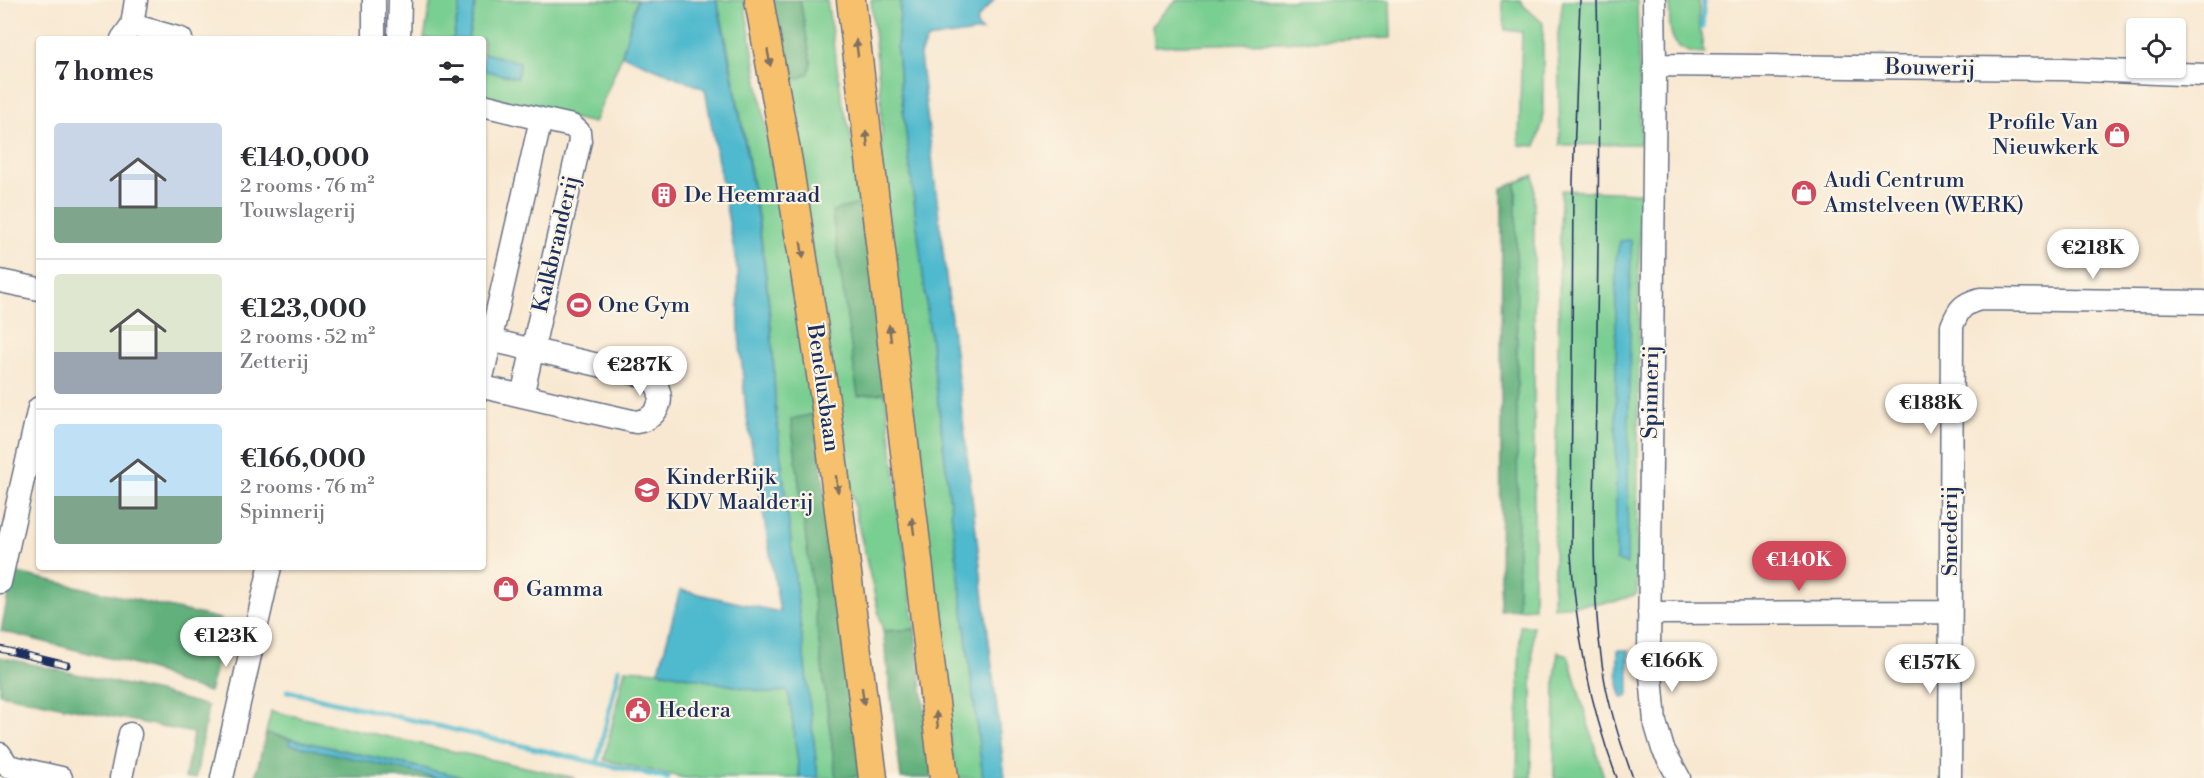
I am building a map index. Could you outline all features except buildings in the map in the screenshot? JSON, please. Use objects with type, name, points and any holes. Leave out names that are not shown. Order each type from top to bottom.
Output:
[{"type":"main road","name":"Beneluxbaan","points":[[759,0],[788,162],[825,400],[873,778]]},
{"type":"main road","points":[[851,0],[944,778]]},
{"type":"street","points":[[135,0],[127,32],[158,36]]},
{"type":"street","points":[[374,0],[374,36]]},
{"type":"street","points":[[399,0],[399,36]]},
{"type":"street","name":"Spinnerij","points":[[1654,0],[1648,613],[1655,722],[1663,749],[1679,778]]},
{"type":"street","name":"Bouwerij","points":[[1655,65],[2063,69],[2204,75]]},
{"type":"street","name":"Kalkbranderij","points":[[486,106],[573,126],[579,132],[580,141],[522,396]]},
{"type":"street","name":"Kalkbranderij","points":[[486,359],[540,119]]},
{"type":"street","points":[[0,281],[36,288]]},
{"type":"street","name":"Smederij","points":[[1950,778],[1952,326],[1964,304],[1980,299],[2204,302]]},
{"type":"street","points":[[486,388],[636,422],[648,419],[660,405],[660,391],[646,376],[490,340]]},
{"type":"street","points":[[0,582],[36,421]]},
{"type":"street","points":[[222,778],[269,570]]},
{"type":"street","points":[[1648,613],[1950,612]]},
{"type":"street","points":[[121,778],[130,734]]},
{"type":"street","points":[[0,754],[8,766],[61,778]]},
{"type":"green space","points":[[431,0],[461,0],[454,36],[425,36]]},
{"type":"green space","points":[[476,0],[637,0],[622,55],[594,123],[486,100],[486,71],[517,78],[486,55],[486,36],[469,36]]},
{"type":"green space","points":[[716,0],[744,0],[815,414],[791,419],[836,778],[818,778],[775,404],[768,290],[745,140],[726,38]]},
{"type":"green space","points":[[770,0],[800,0],[811,62],[809,73],[800,78],[783,79]]},
{"type":"green space","points":[[800,0],[827,0],[842,100],[858,164],[863,203],[832,211],[858,395],[885,393],[915,629],[883,631],[855,511],[783,79],[800,78],[811,62]]},
{"type":"green space","points":[[871,0],[901,0],[897,48],[900,83],[983,778],[955,778],[882,187],[881,100]]},
{"type":"green space","points":[[1176,0],[1390,0],[1391,38],[1155,46],[1152,26]]},
{"type":"green space","points":[[1502,0],[1521,0],[1523,5],[1543,23],[1543,121],[1536,146],[1519,145],[1522,32],[1505,30]]},
{"type":"green space","points":[[1563,0],[1637,0],[1641,144],[1560,145],[1558,34]]},
{"type":"green space","points":[[1670,0],[1699,0],[1699,23],[1704,54],[1692,53],[1683,49],[1673,38]]},
{"type":"green space","points":[[1534,175],[1534,608],[1518,609],[1516,183]]},
{"type":"green space","points":[[1516,183],[1518,609],[1500,610],[1502,188]]},
{"type":"green space","points":[[1561,190],[1640,193],[1637,594],[1614,602],[1553,607]]},
{"type":"green space","points":[[863,203],[885,393],[858,396],[832,211]]},
{"type":"green space","points":[[815,414],[861,777],[836,778],[791,419]]},
{"type":"green space","points":[[13,572],[221,619],[215,671],[209,692],[176,682],[155,671],[1,631]]},
{"type":"green space","points":[[1520,626],[1533,626],[1531,778],[1517,778]]},
{"type":"green space","points":[[915,629],[933,778],[901,778],[883,631]]},
{"type":"green space","points":[[1558,652],[1568,655],[1604,778],[1554,778],[1555,679]]},
{"type":"green space","points":[[0,657],[158,692],[208,706],[196,778],[185,778],[193,733],[0,694]]},
{"type":"green space","points":[[625,669],[659,671],[769,693],[786,691],[789,695],[800,778],[685,778],[604,760]]},
{"type":"green space","points":[[271,711],[575,778],[467,778],[266,733]]},
{"type":"green space","points":[[266,733],[290,739],[289,744],[440,778],[255,778]]},
{"type":"water","points":[[461,0],[476,0],[469,36],[454,36]]},
{"type":"water","points":[[637,0],[716,0],[719,10],[763,255],[769,304],[775,404],[818,778],[800,778],[789,695],[786,691],[769,693],[659,671],[680,590],[780,612],[746,412],[739,334],[738,273],[705,89],[622,55]]},
{"type":"water","points":[[901,0],[994,0],[978,18],[977,26],[982,31],[927,39],[920,55],[1005,778],[983,778],[900,83],[897,48]]},
{"type":"water","points":[[486,54],[520,62],[517,78],[486,71]]},
{"type":"water","points":[[1631,240],[1627,565],[1616,560],[1616,259],[1620,241]]},
{"type":"water","points":[[1618,650],[1629,650],[1629,692],[1623,698],[1618,681]]},
{"type":"water","points":[[290,739],[467,778],[440,778],[289,744]]},
{"type":"waterway","points":[[1702,27],[1704,0]]},
{"type":"waterway","points":[[287,691],[597,763],[619,669]]},
{"type":"waterway","points":[[597,763],[668,778]]},
{"type":"tram line","points":[[1580,0],[1573,180],[1571,554],[1576,611],[1585,667],[1607,751],[1617,778]]},
{"type":"tram line","points":[[1597,0],[1598,198],[1594,502],[1596,607],[1609,703],[1633,778]]},
{"type":"railway","points":[[0,649],[67,665]]},
{"type":"place","name":"Profile Van Nieuwkerk","points":[[2117,135]]},
{"type":"place","name":"Audi Centrum Amstelveen (WERK)","points":[[1804,193]]},
{"type":"place","name":"De Heemraad","points":[[664,195]]},
{"type":"place","name":"One Gym","points":[[579,305]]},
{"type":"place","name":"KinderRijk KDV Maalderij","points":[[647,490]]},
{"type":"place","name":"Gamma","points":[[506,589]]},
{"type":"place","name":"Hedera","points":[[638,710]]}]
